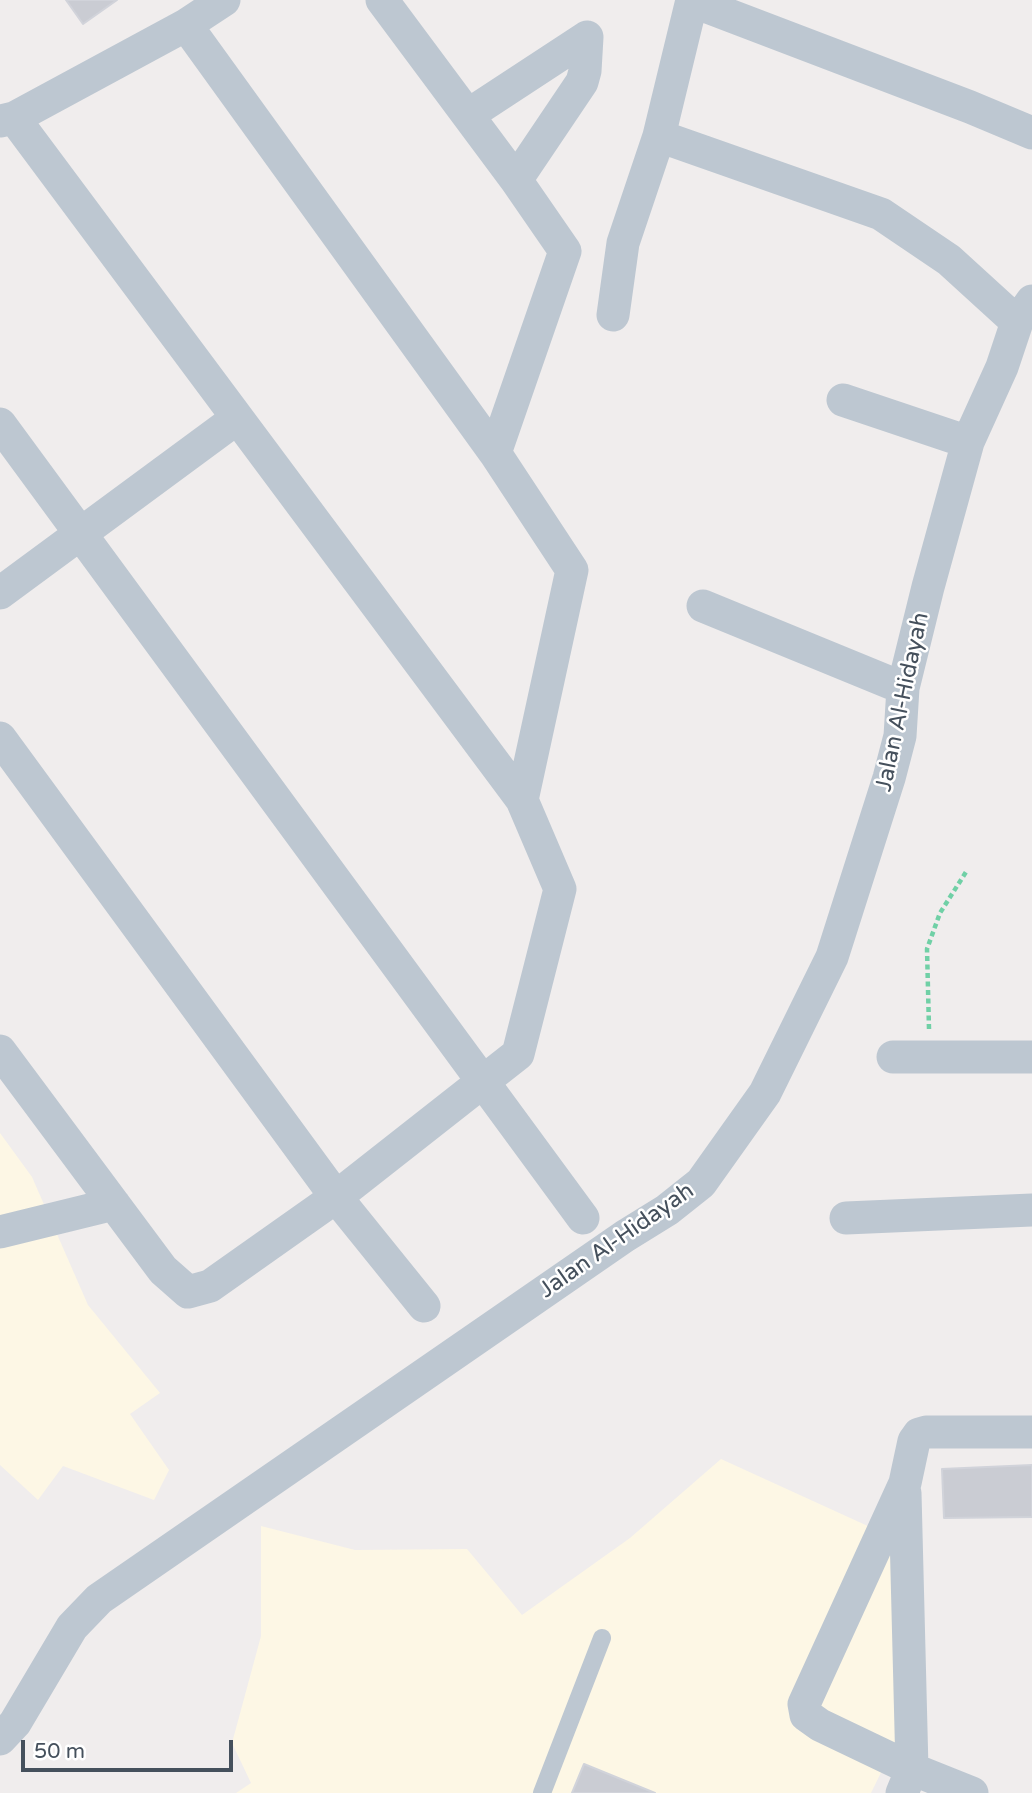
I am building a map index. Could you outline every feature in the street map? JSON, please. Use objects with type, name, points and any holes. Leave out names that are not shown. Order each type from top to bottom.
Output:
[{"type":"street","points":[[0,1051],[163,1270],[188,1292],[210,1286],[337,1197],[518,1054],[560,889],[522,800],[7,120],[186,25],[224,0]]},
{"type":"street","points":[[382,0],[516,180],[565,251],[495,453]]},
{"type":"street","points":[[613,315],[623,243],[659,136],[692,0],[1032,133]]},
{"type":"street","points":[[186,25],[495,453],[572,570],[522,800]]},
{"type":"street","points":[[468,115],[587,37],[586,71],[582,82],[516,180]]},
{"type":"street","points":[[659,136],[881,214],[1025,311]]},
{"type":"street","name":"Jalan Al-Hidayah","points":[[0,1739],[15,1723],[72,1627],[99,1599],[625,1236],[667,1210],[701,1183],[765,1093],[832,957],[889,778],[900,736],[903,688],[968,442],[1025,311]]},
{"type":"street","points":[[843,400],[968,442]]},
{"type":"street","points":[[0,593],[236,419]]},
{"type":"street","points":[[0,424],[583,1218]]},
{"type":"street","points":[[703,606],[903,688]]},
{"type":"street","points":[[0,738],[337,1197],[424,1306]]},
{"type":"street","points":[[893,1057],[1032,1057]]},
{"type":"street","points":[[0,1232],[114,1204]]},
{"type":"street","points":[[846,1218],[1032,1210]]},
{"type":"street","points":[[972,1793],[907,1781],[806,1716],[804,1704],[905,1483],[914,1441],[919,1434],[1032,1432]]},
{"type":"street","points":[[905,1483],[907,1781]]},
{"type":"lane","points":[[542,1793],[602,1638]]},
{"type":"path","points":[[930,1058],[928,949],[940,913],[966,872]]},
{"type":"shaded area","points":[[0,1133],[32,1177],[88,1305],[160,1393],[130,1414],[169,1470],[154,1500],[63,1466],[38,1500],[0,1465]]},
{"type":"shaded area","points":[[721,1459],[905,1543],[911,1711],[871,1793],[236,1793],[251,1783],[232,1743],[261,1636],[261,1526],[355,1550],[467,1549],[522,1615],[630,1538]]},
{"type":"building","points":[[66,0],[117,0],[83,24]]},
{"type":"building","points":[[1032,1465],[1032,1517],[944,1518],[942,1469]]},
{"type":"building","points":[[584,1764],[655,1793],[572,1793]]}]
